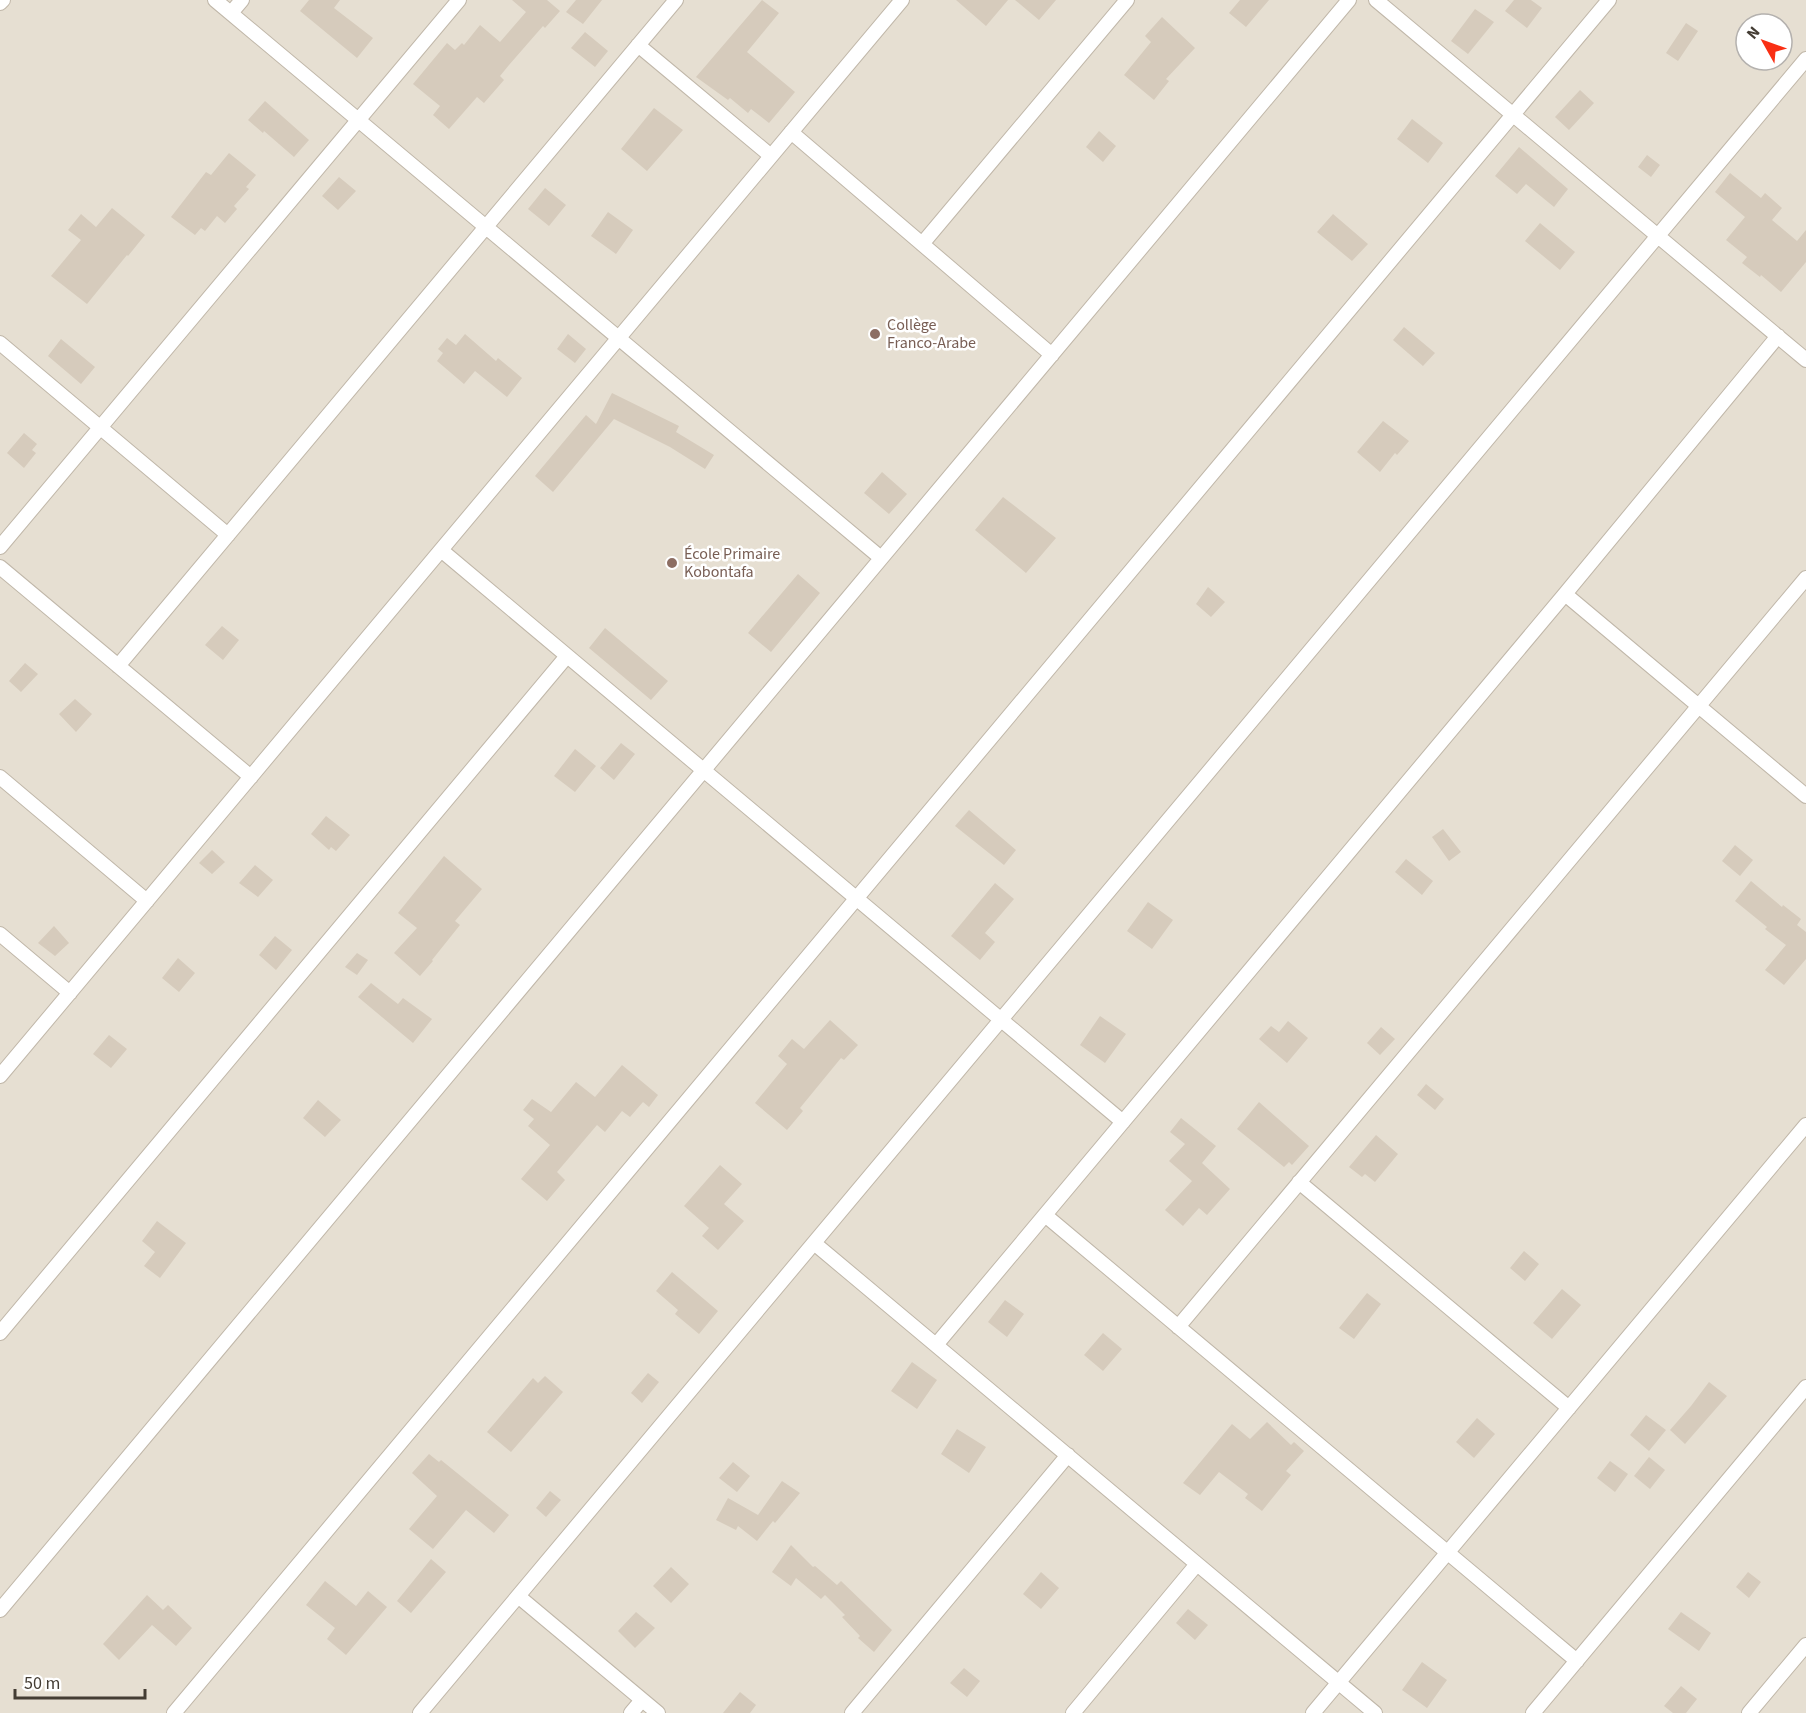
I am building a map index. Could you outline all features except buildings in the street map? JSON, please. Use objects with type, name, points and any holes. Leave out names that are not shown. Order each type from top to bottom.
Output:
[{"type":"street","points":[[215,0],[881,558]]},
{"type":"street","points":[[231,13],[242,0]]},
{"type":"street","points":[[0,548],[459,0]]},
{"type":"street","points":[[118,666],[676,0]]},
{"type":"street","points":[[0,1076],[902,0]]},
{"type":"street","points":[[922,244],[1127,0]]},
{"type":"street","points":[[0,1610],[1349,0]]},
{"type":"street","points":[[1376,0],[1806,360]]},
{"type":"street","points":[[174,1713],[1609,0]]},
{"type":"street","points":[[638,45],[771,156]]},
{"type":"street","points":[[420,1713],[1806,59]]},
{"type":"street","points":[[791,132],[1052,355]]},
{"type":"street","points":[[936,1345],[1778,336]]},
{"type":"street","points":[[0,343],[228,534]]},
{"type":"street","points":[[441,550],[1123,1122]]},
{"type":"street","points":[[0,567],[251,777]]},
{"type":"street","points":[[1178,1327],[1806,578]]},
{"type":"street","points":[[1565,594],[1806,796]]},
{"type":"street","points":[[0,1333],[567,656]]},
{"type":"street","points":[[0,777],[147,901]]},
{"type":"street","points":[[0,934],[70,993]]},
{"type":"street","points":[[1313,1713],[1806,1125]]},
{"type":"street","points":[[1299,1182],[1569,1408]]},
{"type":"street","points":[[1045,1215],[1576,1661]]},
{"type":"street","points":[[814,1243],[1375,1713]]},
{"type":"street","points":[[1533,1713],[1806,1388]]},
{"type":"street","points":[[852,1713],[1068,1455]]},
{"type":"street","points":[[1073,1713],[1197,1564]]},
{"type":"street","points":[[518,1596],[658,1713]]},
{"type":"street","points":[[1749,1713],[1806,1645]]},
{"type":"street","points":[[631,1713],[642,1700]]},
{"type":"shaded area","points":[[0,0],[1806,0],[1806,1713],[0,1713]]},
{"type":"place","name":"Collège Franco-Arabe","points":[[875,334]]},
{"type":"place","name":"École Primaire Kobontafa","points":[[672,563]]}]
